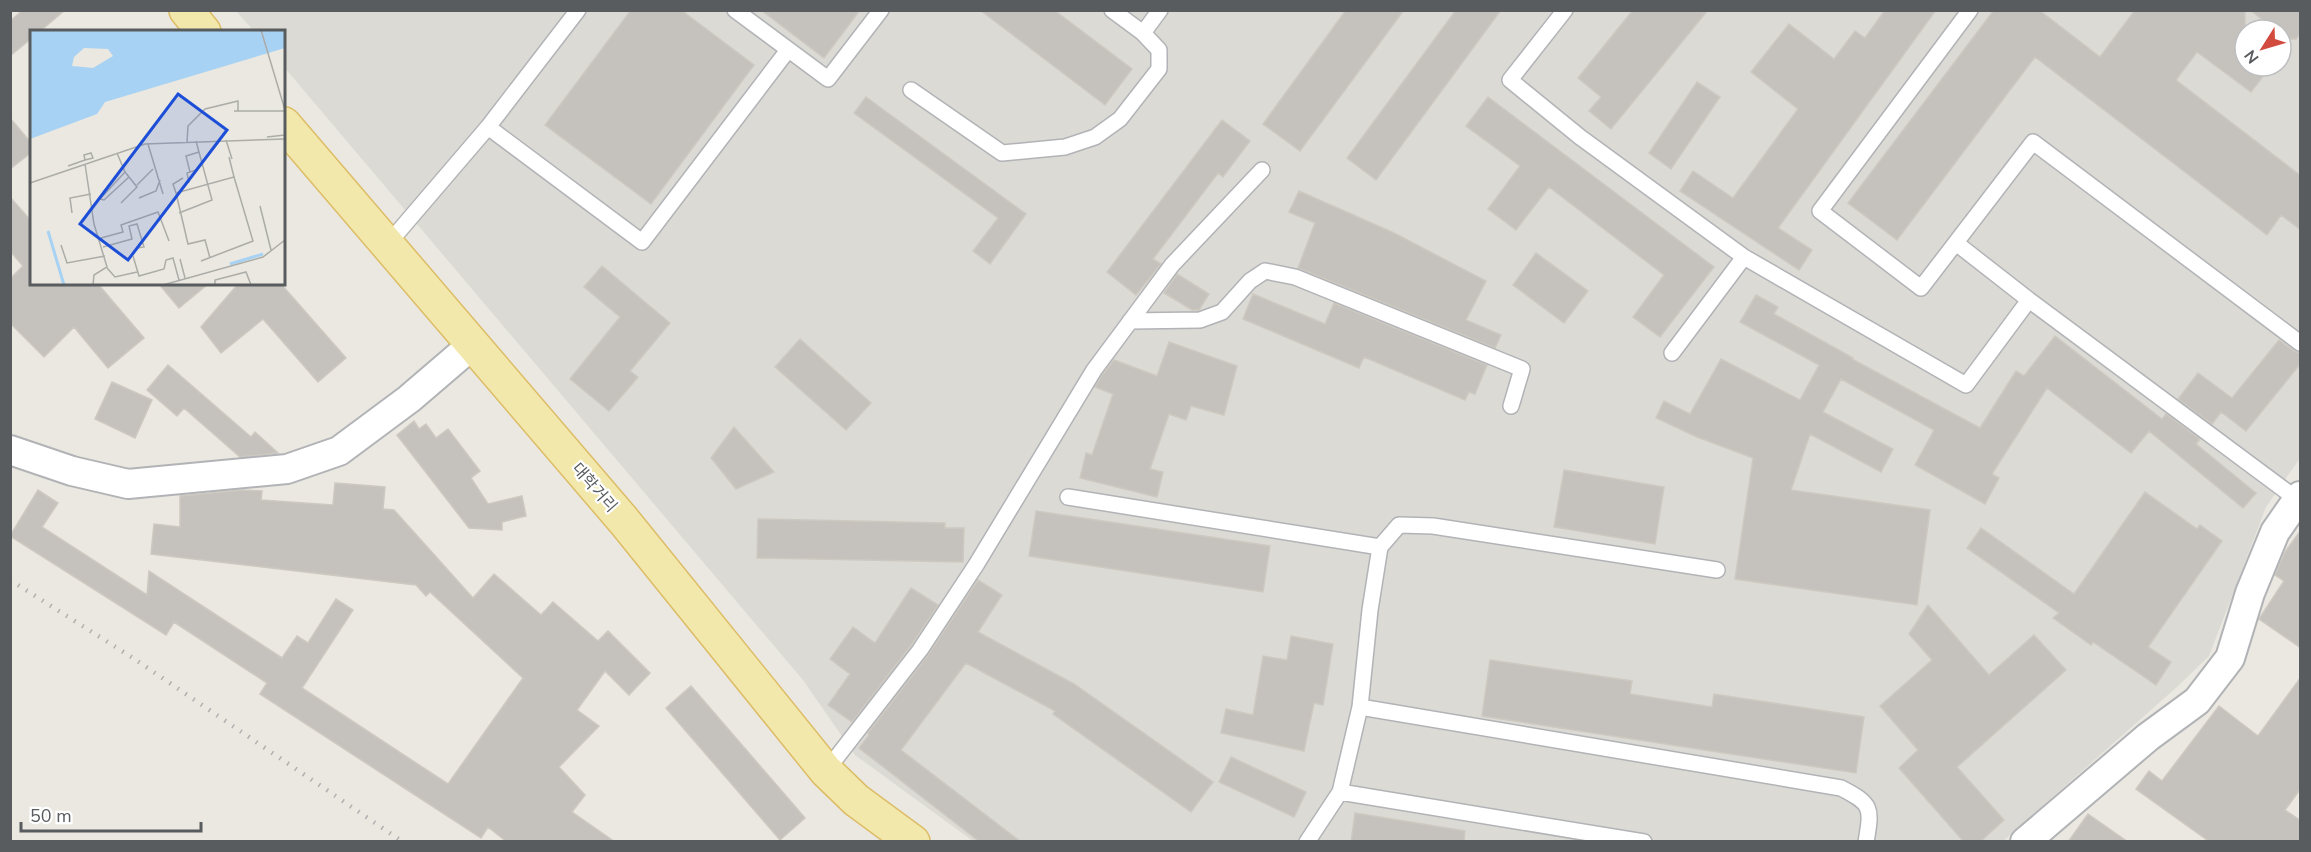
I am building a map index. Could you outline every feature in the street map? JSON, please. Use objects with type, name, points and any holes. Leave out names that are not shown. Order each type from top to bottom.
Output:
[{"type":"main road","points":[[186,10],[202,30]]},
{"type":"main road","name":"대학거리","points":[[285,125],[631,530],[826,771],[856,800],[913,842]]},
{"type":"street","points":[[10,450],[72,471],[128,484],[287,470],[339,451],[409,399],[472,345]]},
{"type":"street","points":[[2025,842],[2148,737],[2197,701],[2230,658],[2250,593],[2275,532],[2299,498]]},
{"type":"lane","points":[[387,245],[488,127],[578,10]]},
{"type":"lane","points":[[735,10],[828,80],[881,10]]},
{"type":"lane","points":[[911,90],[1002,153],[1065,147],[1095,137],[1120,119],[1159,69],[1159,50],[1143,33],[1112,10]]},
{"type":"lane","points":[[1143,33],[1160,10]]},
{"type":"lane","points":[[1565,10],[1510,80],[1580,137],[1744,257],[1966,385],[2029,300]]},
{"type":"lane","points":[[1970,10],[1820,211],[1921,288],[2033,142],[2301,343]]},
{"type":"lane","points":[[488,127],[642,242],[788,50]]},
{"type":"lane","points":[[826,771],[920,650],[976,564],[1094,370],[1172,265],[1262,170]]},
{"type":"lane","points":[[1956,243],[2029,300],[2299,498]]},
{"type":"lane","points":[[1672,353],[1744,257]]},
{"type":"lane","points":[[1130,321],[1200,320],[1222,312],[1250,281],[1265,271],[1295,277],[1522,369],[1511,406]]},
{"type":"lane","points":[[1068,497],[1380,547]]},
{"type":"lane","points":[[1307,842],[1340,792],[1360,706],[1370,610],[1380,547],[1399,525],[1433,525],[1717,570]]},
{"type":"lane","points":[[1360,706],[1841,788],[1862,800],[1870,816],[1866,842]]},
{"type":"lane","points":[[1340,792],[1644,842]]},
{"type":"shaded area","points":[[236,11],[2300,11],[2300,458],[2266,507],[2209,656],[2003,841],[973,841],[855,755],[803,680],[285,68],[285,30],[253,30]]},
{"type":"building","points":[[23,10],[65,10],[41,30],[30,30],[30,40],[10,56],[10,21]]},
{"type":"building","points":[[631,10],[681,10],[754,65],[651,204],[545,125]]},
{"type":"building","points":[[761,10],[860,10],[824,58]]},
{"type":"building","points":[[980,10],[1054,10],[1132,69],[1105,105]]},
{"type":"building","points":[[1346,10],[1404,10],[1300,151],[1263,124]]},
{"type":"building","points":[[1456,10],[1501,10],[1376,180],[1347,158]]},
{"type":"building","points":[[1633,10],[1708,10],[1611,129],[1589,111],[1601,97],[1578,78]]},
{"type":"building","points":[[1885,10],[1936,10],[1778,228],[1812,250],[1799,270],[1680,191],[1693,171],[1733,198],[1798,109],[1751,72],[1789,24],[1834,59],[1855,31],[1865,38]]},
{"type":"building","points":[[1994,10],[2039,10],[2100,57],[2135,10],[2245,10],[2245,18],[2233,18],[2233,78],[2262,78],[2251,92],[2197,52],[2176,80],[2301,176],[2301,230],[2281,215],[2267,235],[2035,57],[1897,240],[1848,203]]},
{"type":"building","points":[[2250,10],[2301,10],[2301,33],[2293,39],[2293,18],[2260,18]]},
{"type":"building","points":[[1697,82],[1720,97],[1671,169],[1649,153]]},
{"type":"building","points":[[866,97],[1026,214],[990,264],[973,251],[998,218],[854,113]]},
{"type":"building","points":[[1488,97],[1714,267],[1660,337],[1633,317],[1664,275],[1549,187],[1516,230],[1488,209],[1520,166],[1466,126]]},
{"type":"building","points":[[10,118],[30,142],[30,154],[10,169]]},
{"type":"building","points":[[1222,120],[1250,141],[1223,177],[1218,173],[1153,259],[1161,264],[1136,295],[1107,272]]},
{"type":"building","points":[[1299,191],[1394,233],[1486,281],[1466,320],[1501,335],[1495,348],[1298,268],[1315,223],[1289,212]]},
{"type":"building","points":[[10,197],[30,220],[30,285],[99,285],[144,338],[108,368],[74,327],[44,357],[10,323],[10,279],[23,266],[10,251]]},
{"type":"building","points":[[1536,253],[1588,291],[1564,323],[1513,285]]},
{"type":"building","points":[[602,266],[670,323],[630,371],[638,377],[609,411],[570,379],[620,317],[584,287]]},
{"type":"building","points":[[1177,274],[1209,294],[1199,310],[1192,310],[1164,293]]},
{"type":"building","points":[[160,285],[207,285],[179,308]]},
{"type":"building","points":[[237,285],[282,285],[346,358],[318,382],[263,319],[221,353],[201,327]]},
{"type":"building","points":[[1253,294],[1325,324],[1334,303],[1487,365],[1475,394],[1469,392],[1465,400],[1364,357],[1359,368],[1243,319]]},
{"type":"building","points":[[1756,295],[1778,307],[1774,314],[1980,428],[2016,371],[2024,376],[2055,336],[2162,419],[2166,414],[2200,439],[2196,444],[2256,493],[2243,508],[2149,431],[2131,453],[2047,388],[1992,474],[1999,478],[1985,504],[1915,465],[1934,430],[1841,379],[1823,412],[1893,449],[1881,472],[1810,434],[1791,490],[1930,510],[1917,605],[1735,579],[1753,458],[1697,437],[1656,418],[1664,401],[1690,414],[1721,359],[1800,400],[1819,365],[1740,322]]},
{"type":"building","points":[[800,339],[871,403],[846,430],[775,367]]},
{"type":"building","points":[[2279,340],[2294,351],[2301,353],[2301,363],[2246,431],[2221,412],[2212,424],[2178,399],[2198,373],[2232,398]]},
{"type":"building","points":[[1169,342],[1237,366],[1224,415],[1191,406],[1186,420],[1169,414],[1150,469],[1163,472],[1157,497],[1080,478],[1086,453],[1092,455],[1113,394],[1095,387],[1102,375],[1114,360],[1157,376]]},
{"type":"building","points":[[168,365],[251,437],[255,432],[278,453],[240,457],[184,408],[177,416],[147,390]]},
{"type":"building","points":[[112,382],[152,400],[135,438],[95,419]]},
{"type":"building","points":[[414,421],[419,429],[426,424],[436,438],[448,429],[480,471],[471,478],[488,504],[522,496],[526,516],[502,522],[502,530],[469,528],[397,435]]},
{"type":"building","points":[[734,427],[774,472],[736,489],[711,458]]},
{"type":"building","points":[[1564,470],[1664,487],[1655,544],[1554,527]]},
{"type":"building","points":[[335,483],[385,487],[383,509],[394,510],[473,598],[494,574],[541,615],[553,602],[598,641],[608,631],[650,673],[629,695],[605,671],[577,710],[599,726],[559,767],[585,795],[572,812],[615,842],[507,842],[488,827],[481,838],[260,694],[267,683],[174,622],[166,635],[10,536],[38,490],[58,503],[42,527],[147,595],[149,571],[282,658],[297,636],[308,643],[336,599],[353,610],[302,688],[448,784],[523,678],[430,592],[426,596],[416,585],[151,554],[154,524],[180,527],[180,496],[242,490],[262,491],[261,500],[333,505]]},
{"type":"building","points":[[2145,492],[2197,529],[2200,525],[2222,541],[2148,647],[2171,662],[2156,685],[2093,642],[2091,645],[2053,618],[2059,613],[1967,548],[1981,528],[2074,594]]},
{"type":"building","points":[[1036,511],[1270,546],[1263,592],[1029,556]]},
{"type":"building","points":[[758,519],[945,523],[945,528],[964,528],[963,562],[757,558]]},
{"type":"building","points":[[2301,530],[2301,648],[2259,619],[2284,581],[2275,575],[2285,552]]},
{"type":"building","points":[[978,580],[1002,595],[978,632],[1074,684],[1213,782],[1191,812],[1053,714],[1055,711],[966,663],[901,750],[1021,842],[980,842],[859,748],[928,655]]},
{"type":"building","points":[[911,588],[938,605],[912,644],[852,722],[828,705],[850,674],[830,659],[853,627],[875,643]]},
{"type":"building","points":[[1928,605],[1989,675],[2034,635],[2066,670],[1957,767],[2004,820],[1980,842],[1964,842],[1899,768],[1918,750],[1880,706],[1932,660],[1909,634]]},
{"type":"building","points":[[1291,636],[1333,644],[1323,705],[1314,703],[1304,751],[1221,733],[1226,709],[1253,715],[1263,656],[1287,660]]},
{"type":"building","points":[[1490,660],[1632,681],[1630,694],[1712,707],[1714,694],[1864,717],[1856,773],[1482,716]]},
{"type":"building","points":[[2301,677],[2301,788],[2285,810],[2301,821],[2301,842],[2210,842],[2136,789],[2149,771],[2162,781],[2219,706],[2258,736]]},
{"type":"building","points":[[691,686],[805,818],[780,840],[666,708]]},
{"type":"building","points":[[1231,757],[1306,792],[1294,817],[1219,782]]},
{"type":"building","points":[[1355,813],[1465,831],[1464,842],[1351,842]]},
{"type":"building","points":[[2088,814],[2128,842],[2068,842]]},
{"type":"railway","points":[[10,580],[133,658],[403,842]]}]
